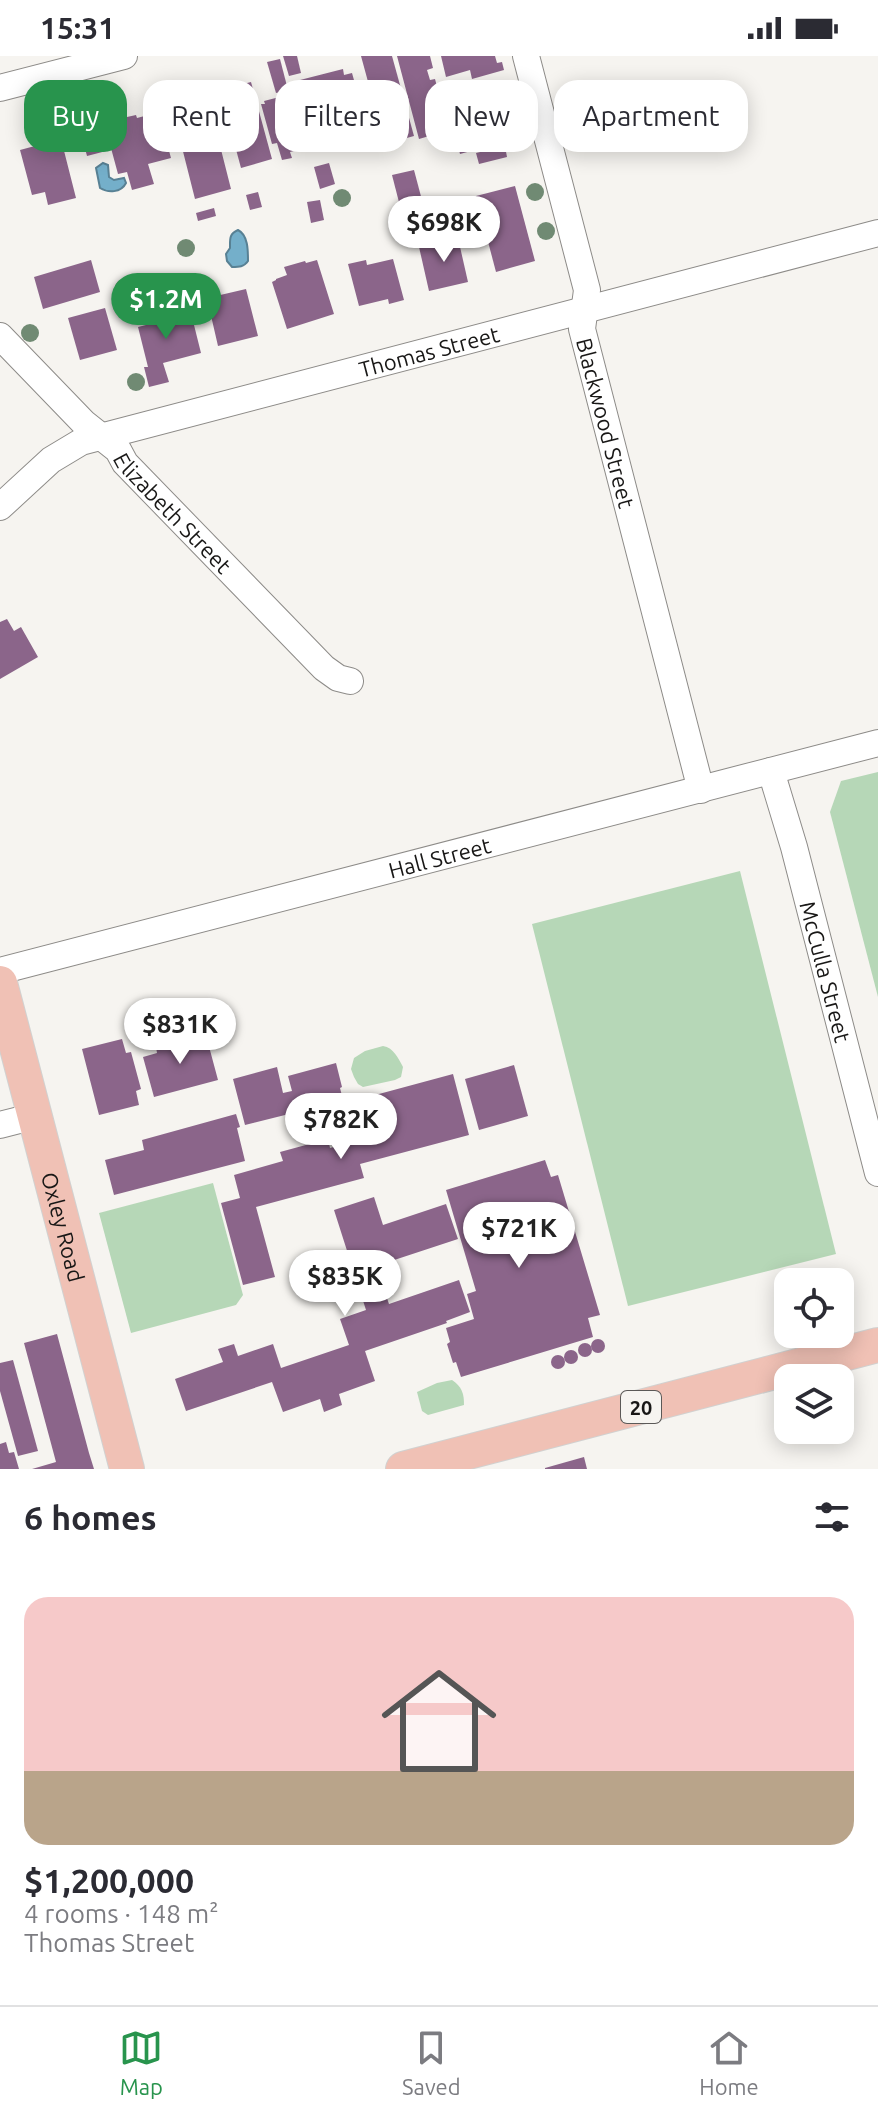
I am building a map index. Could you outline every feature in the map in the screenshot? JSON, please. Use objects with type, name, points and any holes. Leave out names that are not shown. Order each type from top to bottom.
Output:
[{"type":"main road","name":"Oxley Road","points":[[0,983],[127,1469]]},
{"type":"main road","name":"20","points":[[403,1469],[878,1345]]},
{"type":"street","points":[[0,88],[124,56]]},
{"type":"street","name":"Blackwood Street","points":[[526,56],[587,290],[582,329],[701,790]]},
{"type":"street","name":"Thomas Street","points":[[0,507],[51,460],[81,442],[878,233]]},
{"type":"street","name":"Elizabeth Street","points":[[0,336],[84,423],[118,450],[125,463],[324,668],[338,678],[350,681]]},
{"type":"street","name":"Hall Street","points":[[0,971],[878,743]]},
{"type":"street","name":"McCulla Street","points":[[771,771],[794,847],[878,1173]]},
{"type":"street","points":[[0,1125],[35,1116]]},
{"type":"green space","points":[[878,772],[878,997],[830,812],[841,781]]},
{"type":"green space","points":[[740,871],[836,1254],[628,1306],[532,924]]},
{"type":"green space","points":[[383,1046],[393,1051],[399,1060],[403,1067],[401,1077],[363,1087],[358,1084],[351,1069],[354,1058]]},
{"type":"green space","points":[[213,1183],[243,1295],[236,1305],[131,1333],[99,1213]]},
{"type":"green space","points":[[452,1380],[462,1391],[464,1405],[428,1415],[422,1411],[417,1392]]},
{"type":"water","points":[[103,163],[108,165],[109,177],[114,180],[124,178],[126,183],[121,189],[107,191],[100,188],[96,168]]},
{"type":"water","points":[[238,230],[246,239],[248,261],[232,267],[226,254],[232,235]]},
{"type":"building","points":[[283,56],[297,56],[301,73],[289,76]]},
{"type":"building","points":[[361,56],[392,56],[399,80],[368,80]]},
{"type":"building","points":[[397,56],[430,56],[433,68],[427,70],[430,80],[425,80],[425,137],[419,139],[409,101],[409,80],[403,80]]},
{"type":"building","points":[[441,56],[495,56],[497,63],[502,62],[504,70],[472,79],[470,70],[446,77]]},
{"type":"building","points":[[280,59],[285,80],[275,80],[275,90],[267,62]]},
{"type":"building","points":[[343,69],[344,75],[352,73],[354,80],[300,80]]},
{"type":"building","points":[[275,98],[275,143],[272,144],[261,104],[265,104],[264,101]]},
{"type":"building","points":[[259,111],[272,159],[241,168],[237,152],[259,152]]},
{"type":"building","points":[[136,115],[137,118],[143,116],[143,152],[169,152],[171,158],[148,164],[154,184],[132,190],[127,172],[118,174],[112,152],[127,152],[127,117]]},
{"type":"building","points":[[409,118],[414,136],[409,137]]},
{"type":"building","points":[[20,150],[64,152],[76,198],[48,205],[45,192],[32,195]]},
{"type":"building","points":[[183,152],[222,152],[231,189],[195,199]]},
{"type":"building","points":[[280,152],[290,152],[292,158],[282,160]]},
{"type":"building","points":[[506,152],[507,157],[479,164],[476,153]]},
{"type":"building","points":[[329,163],[335,184],[320,189],[314,167]]},
{"type":"building","points":[[414,170],[423,204],[401,210],[392,175]]},
{"type":"building","points":[[515,186],[535,261],[496,272],[476,196]]},
{"type":"building","points":[[258,192],[262,207],[250,210],[246,195]]},
{"type":"building","points":[[320,200],[324,220],[311,223],[307,202]]},
{"type":"building","points":[[214,208],[216,216],[198,221],[196,213]]},
{"type":"building","points":[[475,225],[478,235],[463,239],[461,229]]},
{"type":"building","points":[[458,238],[468,282],[429,291],[419,247]]},
{"type":"building","points":[[393,259],[404,300],[389,304],[388,299],[359,306],[348,264],[366,260],[367,265]]},
{"type":"building","points":[[91,260],[100,292],[43,309],[34,277]]},
{"type":"building","points":[[317,260],[334,314],[287,329],[272,282],[287,275],[284,267]]},
{"type":"building","points":[[246,289],[258,336],[218,346],[209,307],[217,302],[216,296]]},
{"type":"building","points":[[167,301],[171,318],[191,313],[201,353],[163,363],[169,382],[149,387],[144,367],[148,367],[138,327],[150,324],[145,307]]},
{"type":"building","points":[[105,308],[117,350],[80,360],[68,318]]},
{"type":"building","points":[[7,619],[14,631],[21,627],[38,657],[0,679],[0,622]]},
{"type":"building","points":[[193,1037],[195,1043],[207,1039],[218,1080],[154,1097],[143,1057],[157,1053],[156,1047]]},
{"type":"building","points":[[122,1039],[126,1053],[131,1052],[141,1089],[136,1091],[139,1105],[99,1115],[82,1049]]},
{"type":"building","points":[[336,1063],[349,1123],[295,1137],[289,1114],[245,1125],[233,1079],[277,1067],[283,1093],[292,1091],[288,1076]]},
{"type":"building","points":[[514,1065],[528,1116],[479,1130],[465,1079]]},
{"type":"building","points":[[453,1074],[469,1135],[360,1164],[364,1178],[256,1207],[275,1277],[243,1285],[221,1203],[240,1198],[234,1175],[283,1161],[280,1152],[328,1139],[330,1148],[363,1139],[353,1101]]},
{"type":"building","points":[[236,1114],[245,1161],[114,1195],[105,1160],[144,1150],[142,1140]]},
{"type":"building","points":[[545,1160],[551,1177],[558,1175],[600,1315],[588,1318],[593,1337],[461,1377],[447,1344],[450,1342],[446,1328],[474,1319],[467,1294],[476,1291],[446,1190]]},
{"type":"building","points":[[374,1197],[383,1225],[446,1204],[458,1239],[376,1266],[389,1304],[459,1280],[470,1312],[365,1351],[375,1381],[339,1394],[342,1405],[324,1412],[320,1399],[283,1412],[272,1382],[186,1411],[175,1379],[223,1362],[218,1349],[234,1344],[238,1356],[273,1344],[281,1368],[349,1345],[340,1319],[366,1310],[334,1210]]},
{"type":"building","points":[[57,1334],[94,1469],[32,1469],[56,1462],[24,1343]]},
{"type":"building","points":[[598,1339],[605,1346],[598,1353],[591,1346]]},
{"type":"building","points":[[585,1343],[592,1350],[585,1357],[578,1350]]},
{"type":"building","points":[[571,1350],[578,1357],[571,1364],[564,1357]]},
{"type":"building","points":[[558,1355],[565,1362],[558,1369],[551,1362]]},
{"type":"building","points":[[13,1360],[38,1451],[18,1456],[0,1391],[0,1363]]},
{"type":"building","points":[[6,1442],[9,1453],[14,1452],[19,1469],[0,1469],[0,1444]]},
{"type":"building","points":[[584,1457],[587,1469],[545,1469],[545,1468]]}]
